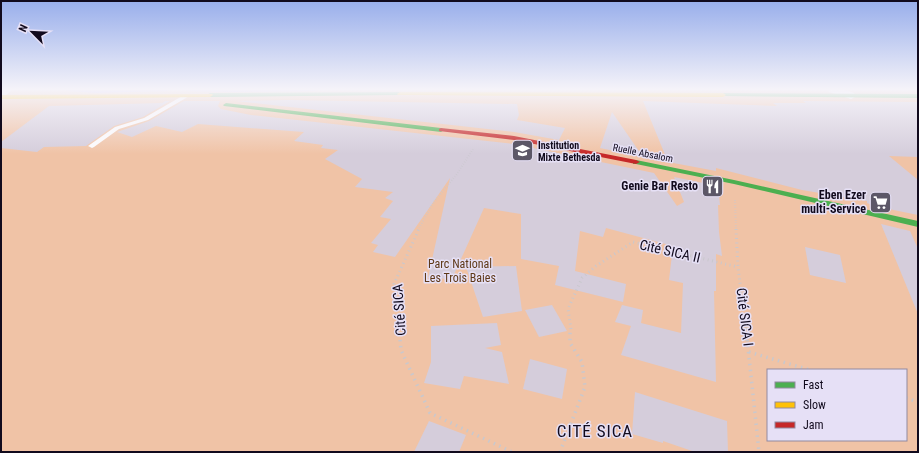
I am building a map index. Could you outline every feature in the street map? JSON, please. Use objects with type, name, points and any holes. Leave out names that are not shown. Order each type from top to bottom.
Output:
[{"type":"main road","name":"Ruelle Absalom","points":[[270,111],[514,138],[734,182],[918,224]]},
{"type":"lane","points":[[92,146],[117,128],[146,119],[160,111]]},
{"type":"path","name":"Cité SICA","points":[[482,135],[457,174],[433,203],[394,284],[401,350],[430,412],[512,452]]},
{"type":"path","name":"Cité SICA I","points":[[734,182],[738,267],[750,352],[759,452]]},
{"type":"path","name":"Cité SICA II","points":[[560,452],[585,387],[582,362],[570,343],[571,332],[568,309],[582,278],[596,266],[633,242],[738,267]]},
{"type":"path","points":[[750,352],[807,369]]},
{"type":"path","points":[[907,398],[918,402]]},
{"type":"green space","name":"Parc National Les Trois Baies","points":[[1,111],[918,111],[918,452],[1,452]]},
{"type":"building","points":[[42,111],[153,111],[143,117],[114,126],[86,146],[44,147],[37,152],[1,148],[1,142]]},
{"type":"building","points":[[166,111],[232,111],[251,115],[514,144],[654,173],[677,206],[684,202],[674,177],[718,186],[720,205],[718,205],[719,232],[722,256],[716,254],[716,291],[714,291],[716,382],[621,355],[631,326],[615,322],[622,305],[643,310],[641,323],[681,333],[683,283],[669,280],[673,246],[606,228],[603,237],[580,231],[575,271],[626,284],[623,302],[555,285],[559,266],[521,259],[521,214],[484,208],[452,279],[428,278],[450,178],[395,257],[373,252],[378,245],[371,243],[391,219],[380,217],[393,201],[385,198],[393,192],[355,187],[362,179],[325,159],[338,150],[321,148],[323,145],[294,141],[304,132],[198,124],[182,132],[156,126],[132,137],[117,132],[149,121]]},
{"type":"building","points":[[327,111],[518,111],[519,115],[517,120],[565,128],[559,140],[514,132]]},
{"type":"building","points":[[647,111],[918,111],[918,157],[889,156],[918,180],[918,215],[874,206],[867,203],[867,201],[802,190],[716,168],[716,171],[668,162]]},
{"type":"building","points":[[612,112],[643,157],[600,148]]},
{"type":"building","points":[[881,224],[910,231],[918,249],[918,314]]},
{"type":"building","points":[[805,247],[840,255],[846,283],[810,275]]},
{"type":"building","points":[[516,266],[522,311],[483,317],[466,267]]},
{"type":"building","points":[[552,305],[567,331],[539,337],[525,310]]},
{"type":"building","points":[[497,323],[501,345],[485,348],[502,352],[509,384],[464,376],[460,389],[424,383],[431,362],[431,326]]},
{"type":"building","points":[[530,359],[567,369],[562,399],[523,389]]},
{"type":"building","points":[[635,392],[727,421],[728,452],[695,452],[663,441],[663,443],[632,434]]},
{"type":"building","points":[[429,421],[466,435],[459,452],[414,452]]},
{"type":"traffic: fast","points":[[279,111],[441,130]]},
{"type":"traffic: fast","points":[[636,162],[734,182],[918,224]]},
{"type":"traffic: jam","points":[[441,130],[514,138],[636,162]]},
{"type":"place","name":"Institution Mixte Bethesda","points":[[523,151]]},
{"type":"place","name":"Genie Bar Resto","points":[[713,186]]},
{"type":"place","name":"Eben Ezer multi-Service","points":[[881,202]]},
{"type":"district","name":"CITÉ SICA","points":[[595,431]]}]
